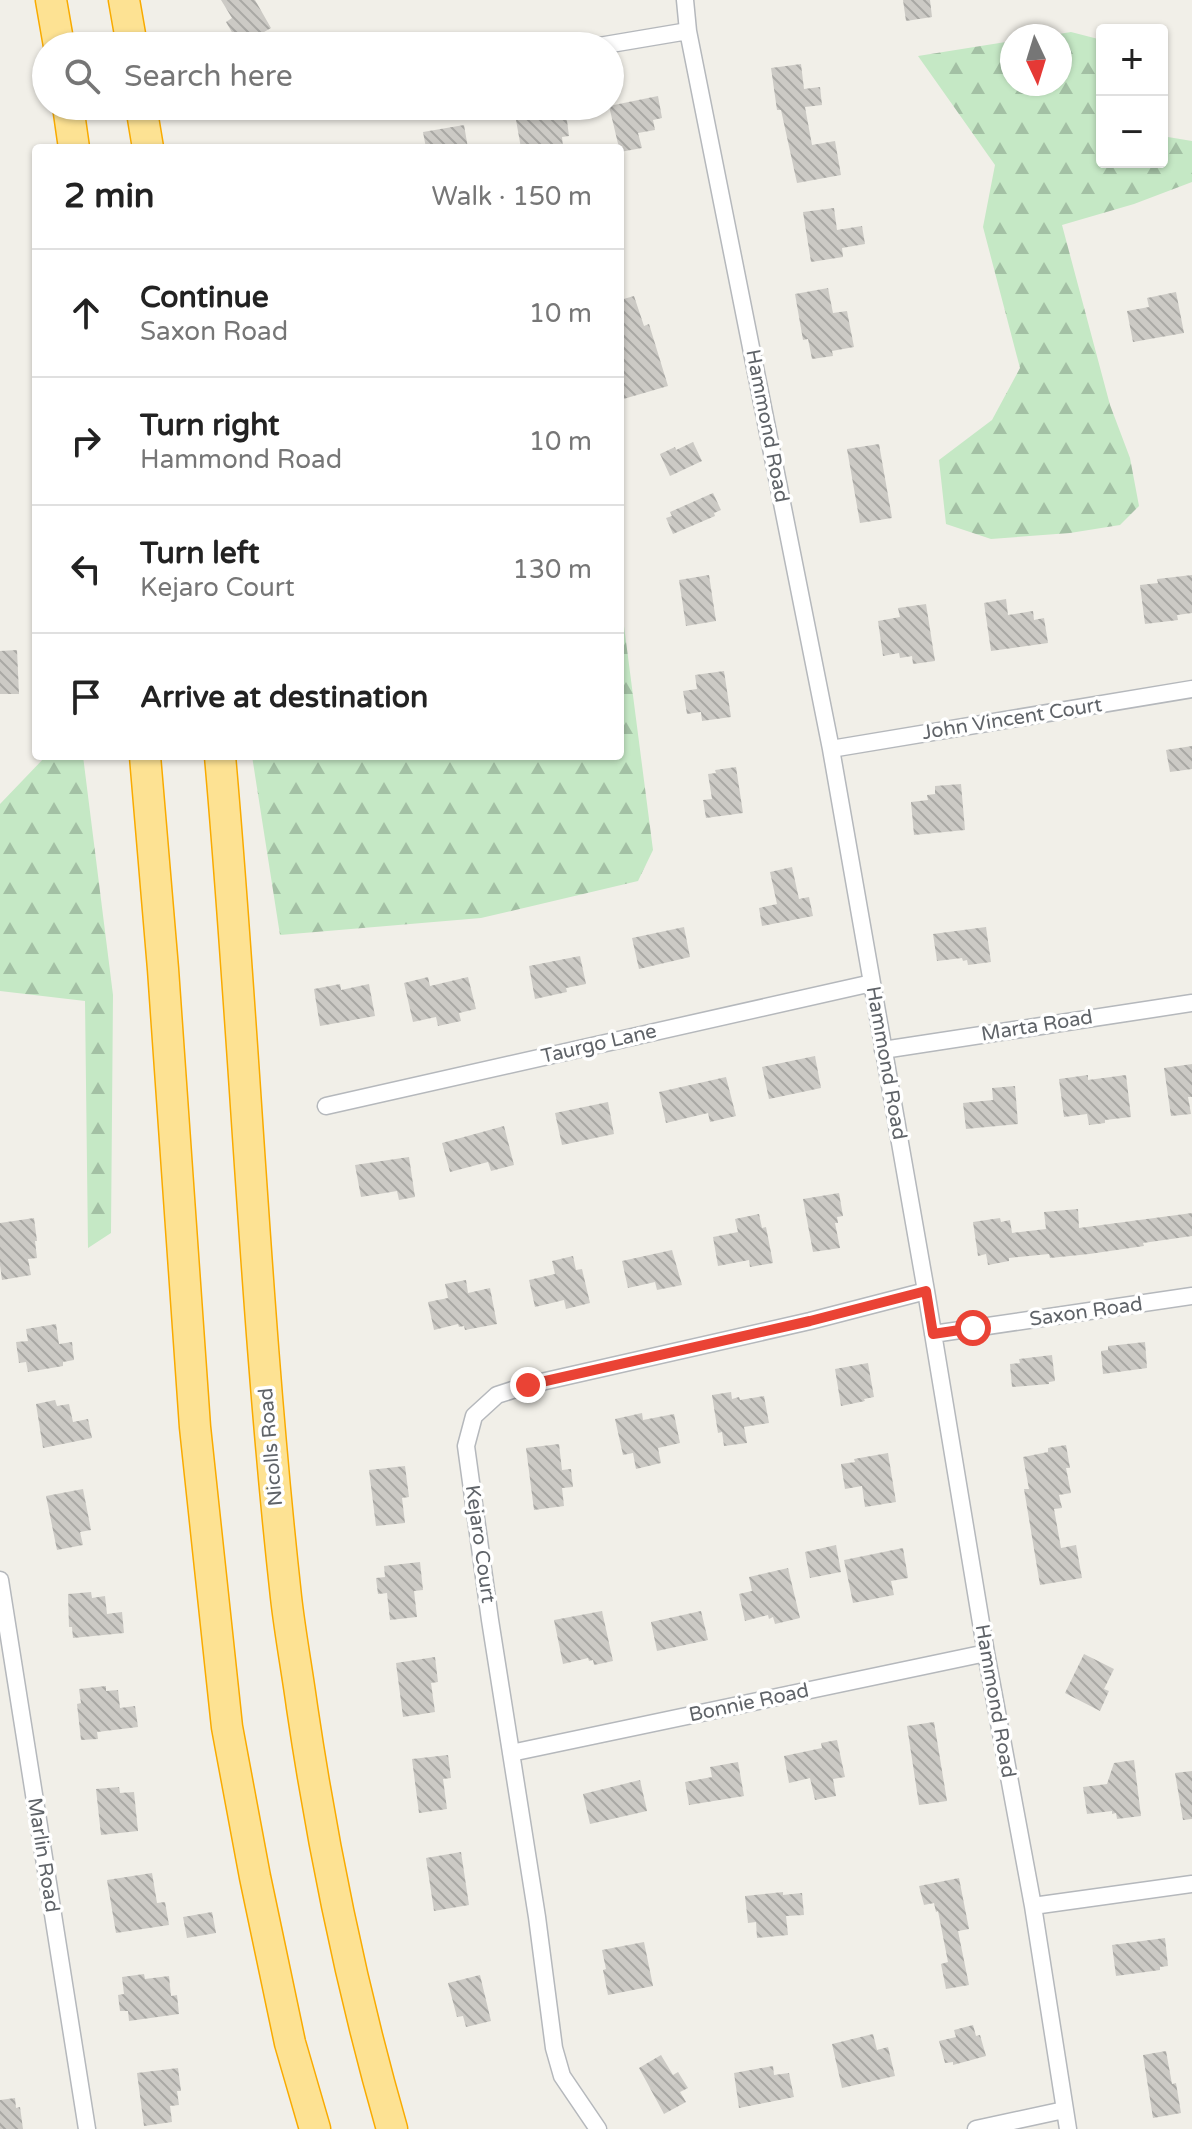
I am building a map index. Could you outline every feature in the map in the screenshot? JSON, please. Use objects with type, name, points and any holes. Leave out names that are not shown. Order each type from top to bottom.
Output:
[{"type":"highway","points":[[51,0],[57,32]]},
{"type":"highway","points":[[124,0],[130,32]]},
{"type":"highway","points":[[70,120],[73,144]]},
{"type":"highway","points":[[143,120],[147,144]]},
{"type":"highway","points":[[145,760],[195,1427],[227,1727],[290,2043],[315,2129]]},
{"type":"highway","name":"Nicolls Road","points":[[220,760],[266,1389],[286,1600],[317,1808],[348,1956],[392,2129]]},
{"type":"street","name":"Hammond Road","points":[[685,0],[688,31],[831,749],[986,1653],[1033,1906],[1068,2129]]},
{"type":"street","points":[[624,42],[688,31]]},
{"type":"street","name":"John Vincent Court","points":[[831,749],[1192,689]]},
{"type":"street","name":"Taurgo Lane","points":[[326,1106],[872,983]]},
{"type":"street","name":"Marta Road","points":[[883,1050],[1192,1003]]},
{"type":"street","name":"Kejaro Court","points":[[598,2129],[562,2076],[554,2048],[466,1446],[474,1416],[497,1395],[528,1385],[810,1321],[926,1291]]},
{"type":"street","name":"Saxon Road","points":[[933,1334],[1192,1296]]},
{"type":"street","name":"Marlin Road","points":[[0,1580],[87,2129]]},
{"type":"street","name":"Bonnie Road","points":[[511,1753],[986,1653]]},
{"type":"street","points":[[1033,1906],[1192,1884]]},
{"type":"street","points":[[976,2129],[1064,2110]]},
{"type":"green space","points":[[1072,32],[1096,38],[1096,168],[1168,168],[1168,137],[1192,141],[1192,182],[1134,204],[1062,225],[1110,405],[1130,458],[1139,506],[1120,525],[1070,533],[991,539],[946,524],[939,460],[992,420],[1020,368],[983,227],[995,165],[918,56],[1000,43],[1000,96],[1072,96]]},
{"type":"green space","points":[[624,626],[653,850],[638,881],[481,918],[280,935],[253,760],[624,760]]},
{"type":"green space","points":[[42,760],[84,760],[113,995],[111,1233],[88,1248],[85,1001],[0,991],[0,804]]},
{"type":"building","points":[[221,0],[255,0],[271,28],[264,32],[232,32],[226,22],[232,18]]},
{"type":"building","points":[[903,0],[930,0],[932,17],[906,21]]},
{"type":"building","points":[[801,64],[804,89],[820,87],[822,105],[805,107],[812,145],[835,141],[841,175],[797,183],[781,110],[777,110],[771,68]]},
{"type":"building","points":[[658,96],[662,118],[653,120],[655,130],[638,133],[642,148],[624,151],[624,144],[618,144],[612,120],[624,120],[624,103]]},
{"type":"building","points":[[516,120],[567,120],[569,136],[562,137],[563,144],[520,144]]},
{"type":"building","points":[[464,125],[467,144],[425,144],[423,132]]},
{"type":"building","points":[[834,208],[837,230],[862,226],[865,244],[842,248],[843,257],[811,262],[803,212]]},
{"type":"building","points":[[828,288],[833,313],[847,311],[854,347],[832,351],[833,356],[812,359],[808,339],[803,340],[795,294]]},
{"type":"building","points":[[1176,292],[1184,333],[1133,342],[1127,311],[1149,307],[1147,298]]},
{"type":"building","points":[[634,296],[644,326],[649,324],[668,386],[624,399],[624,299]]},
{"type":"building","points":[[693,442],[702,461],[670,476],[660,454]]},
{"type":"building","points":[[879,444],[892,518],[860,523],[847,449]]},
{"type":"building","points":[[713,493],[721,510],[714,513],[715,516],[673,534],[666,518],[672,516],[670,512]]},
{"type":"building","points":[[709,575],[716,621],[686,626],[679,580]]},
{"type":"building","points":[[1192,575],[1192,613],[1177,615],[1178,620],[1145,624],[1140,585],[1158,583],[1157,579]]},
{"type":"building","points":[[1006,599],[1008,615],[1033,611],[1034,620],[1044,618],[1048,643],[991,651],[984,603]]},
{"type":"building","points":[[926,604],[935,661],[913,664],[912,656],[900,658],[899,653],[883,656],[878,621],[900,617],[898,608]]},
{"type":"building","points":[[17,650],[19,694],[0,694],[0,651]]},
{"type":"building","points":[[724,671],[731,717],[702,721],[701,712],[687,714],[683,691],[697,689],[695,675]]},
{"type":"building","points":[[1192,746],[1192,769],[1170,772],[1166,750]]},
{"type":"building","points":[[736,767],[743,813],[706,818],[703,800],[712,799],[708,774]]},
{"type":"building","points":[[961,784],[965,830],[914,835],[911,802],[928,800],[927,795],[935,794],[935,786]]},
{"type":"building","points":[[792,867],[799,899],[809,897],[813,916],[762,926],[759,908],[777,904],[770,872]]},
{"type":"building","points":[[684,927],[690,957],[639,969],[632,938]]},
{"type":"building","points":[[986,927],[991,962],[968,965],[967,960],[963,961],[962,958],[937,961],[933,934]]},
{"type":"building","points":[[580,956],[586,984],[535,999],[529,966]]},
{"type":"building","points":[[428,977],[430,986],[468,977],[476,1009],[459,1013],[461,1021],[438,1026],[436,1017],[413,1022],[404,983]]},
{"type":"building","points":[[340,984],[341,990],[369,984],[375,1016],[320,1026],[314,989]]},
{"type":"building","points":[[815,1056],[821,1088],[769,1099],[762,1067]]},
{"type":"building","points":[[1192,1064],[1192,1097],[1188,1097],[1191,1114],[1171,1116],[1164,1068]]},
{"type":"building","points":[[1088,1075],[1088,1080],[1126,1075],[1131,1117],[1089,1125],[1087,1114],[1064,1117],[1059,1079]]},
{"type":"building","points":[[726,1077],[736,1116],[710,1122],[708,1113],[666,1123],[659,1092]]},
{"type":"building","points":[[1015,1086],[1018,1124],[966,1129],[963,1103],[993,1100],[992,1088]]},
{"type":"building","points":[[608,1102],[614,1134],[562,1145],[555,1113]]},
{"type":"building","points":[[504,1126],[514,1165],[491,1171],[488,1162],[450,1172],[442,1143]]},
{"type":"building","points":[[409,1157],[415,1197],[399,1200],[397,1191],[361,1197],[355,1165]]},
{"type":"building","points":[[839,1193],[843,1216],[837,1217],[838,1223],[835,1223],[840,1248],[813,1252],[803,1199]]},
{"type":"building","points":[[1078,1209],[1079,1228],[1192,1213],[1192,1236],[1089,1254],[1009,1258],[1009,1261],[988,1265],[986,1254],[978,1256],[973,1222],[1000,1218],[1001,1222],[1010,1220],[1012,1233],[1046,1229],[1044,1212]]},
{"type":"building","points":[[759,1214],[762,1228],[766,1227],[773,1263],[750,1267],[749,1260],[718,1266],[713,1237],[738,1232],[735,1219]]},
{"type":"building","points":[[34,1218],[37,1258],[28,1259],[31,1275],[2,1280],[0,1223]]},
{"type":"building","points":[[672,1250],[682,1285],[657,1290],[655,1282],[628,1288],[622,1261]]},
{"type":"building","points":[[573,1256],[576,1270],[582,1269],[590,1303],[566,1309],[564,1300],[535,1307],[529,1280],[555,1274],[552,1261]]},
{"type":"building","points":[[466,1280],[468,1293],[490,1288],[497,1324],[465,1330],[458,1324],[434,1330],[428,1302],[448,1298],[445,1284]]},
{"type":"building","points":[[56,1324],[59,1344],[72,1342],[74,1360],[63,1362],[63,1366],[28,1372],[26,1362],[19,1363],[16,1342],[28,1341],[26,1329]]},
{"type":"building","points":[[1145,1342],[1147,1368],[1103,1374],[1101,1351],[1108,1350],[1108,1346]]},
{"type":"building","points":[[1052,1355],[1055,1381],[1012,1387],[1010,1364],[1020,1363],[1019,1359]]},
{"type":"building","points":[[868,1363],[874,1397],[841,1406],[835,1369]]},
{"type":"building","points":[[731,1392],[732,1399],[739,1397],[740,1400],[764,1396],[769,1423],[744,1427],[747,1443],[724,1446],[722,1432],[718,1433],[712,1395]]},
{"type":"building","points":[[55,1400],[57,1406],[69,1404],[73,1422],[88,1419],[92,1438],[43,1448],[36,1404]]},
{"type":"building","points":[[642,1413],[643,1420],[674,1414],[680,1443],[658,1448],[661,1463],[636,1469],[633,1453],[623,1455],[615,1419]]},
{"type":"building","points":[[559,1444],[562,1470],[571,1469],[573,1487],[562,1488],[564,1506],[534,1510],[526,1448]]},
{"type":"building","points":[[1066,1445],[1071,1493],[1059,1495],[1062,1508],[1054,1509],[1061,1548],[1076,1545],[1082,1578],[1040,1585],[1024,1489],[1029,1489],[1023,1457]]},
{"type":"building","points":[[888,1453],[896,1502],[865,1507],[862,1486],[845,1489],[841,1464]]},
{"type":"building","points":[[405,1466],[409,1497],[402,1498],[405,1523],[376,1526],[369,1470]]},
{"type":"building","points":[[83,1489],[91,1530],[80,1532],[83,1545],[57,1550],[46,1496]]},
{"type":"building","points":[[836,1545],[841,1572],[810,1578],[805,1552]]},
{"type":"building","points":[[903,1548],[908,1578],[891,1581],[894,1595],[853,1603],[844,1560]]},
{"type":"building","points":[[420,1562],[423,1590],[414,1591],[417,1617],[390,1620],[387,1593],[378,1594],[376,1578],[385,1577],[384,1566]]},
{"type":"building","points":[[788,1568],[800,1618],[775,1624],[773,1617],[769,1619],[768,1615],[745,1621],[739,1594],[752,1591],[749,1577]]},
{"type":"building","points":[[91,1592],[92,1598],[105,1596],[107,1614],[122,1612],[124,1633],[73,1638],[72,1627],[69,1627],[68,1594]]},
{"type":"building","points":[[602,1611],[613,1661],[594,1665],[593,1660],[589,1661],[588,1658],[563,1664],[554,1620]]},
{"type":"building","points":[[701,1611],[708,1640],[657,1651],[651,1622]]},
{"type":"building","points":[[1084,1654],[1114,1669],[1104,1689],[1109,1691],[1100,1711],[1065,1693]]},
{"type":"building","points":[[435,1657],[438,1682],[431,1683],[435,1712],[403,1717],[396,1663]]},
{"type":"building","points":[[106,1686],[106,1691],[118,1690],[120,1708],[135,1706],[138,1727],[97,1732],[98,1739],[81,1740],[77,1704],[81,1703],[79,1689]]},
{"type":"building","points":[[934,1722],[947,1801],[919,1805],[907,1726]]},
{"type":"building","points":[[837,1740],[845,1777],[833,1779],[836,1796],[815,1800],[810,1778],[789,1783],[784,1756],[822,1748],[821,1743]]},
{"type":"building","points":[[448,1755],[451,1778],[443,1779],[447,1809],[419,1813],[412,1759]]},
{"type":"building","points":[[1134,1760],[1141,1816],[1117,1819],[1112,1811],[1087,1814],[1083,1787],[1107,1784],[1114,1763]]},
{"type":"building","points":[[738,1762],[744,1796],[689,1805],[685,1782],[712,1777],[710,1767]]},
{"type":"building","points":[[1192,1771],[1192,1819],[1183,1820],[1175,1773]]},
{"type":"building","points":[[640,1780],[647,1811],[590,1824],[583,1794]]},
{"type":"building","points":[[119,1787],[120,1793],[134,1792],[138,1831],[101,1835],[96,1789]]},
{"type":"building","points":[[461,1852],[469,1905],[434,1911],[426,1858]]},
{"type":"building","points":[[152,1873],[157,1903],[165,1902],[169,1925],[116,1933],[107,1880]]},
{"type":"building","points":[[959,1878],[969,1929],[958,1931],[969,1985],[946,1989],[941,1964],[948,1962],[938,1911],[934,1903],[924,1905],[919,1886]]},
{"type":"building","points":[[783,1892],[783,1895],[802,1893],[804,1915],[786,1916],[788,1935],[757,1938],[756,1922],[748,1923],[745,1896]]},
{"type":"building","points":[[212,1912],[216,1933],[187,1938],[183,1917]]},
{"type":"building","points":[[1165,1938],[1168,1966],[1160,1967],[1160,1970],[1116,1976],[1112,1945]]},
{"type":"building","points":[[644,1942],[653,1986],[608,1995],[602,1950]]},
{"type":"building","points":[[144,1974],[145,1979],[169,1976],[171,1996],[177,1995],[179,2014],[129,2021],[128,2011],[120,2011],[118,1995],[124,1994],[122,1977]]},
{"type":"building","points":[[480,1975],[491,2021],[466,2027],[463,2016],[457,2017],[448,1983]]},
{"type":"building","points":[[973,2025],[976,2036],[980,2035],[986,2056],[953,2065],[953,2062],[945,2063],[939,2041],[956,2037],[954,2030]]},
{"type":"building","points":[[873,2034],[877,2050],[888,2047],[895,2076],[842,2088],[832,2044]]},
{"type":"building","points":[[1166,2051],[1181,2113],[1153,2118],[1143,2055]]},
{"type":"building","points":[[661,2055],[673,2075],[678,2072],[688,2088],[680,2092],[686,2102],[664,2114],[639,2068]]},
{"type":"building","points":[[773,2066],[774,2075],[789,2073],[794,2097],[739,2108],[734,2073]]},
{"type":"building","points":[[178,2068],[181,2091],[177,2091],[179,2105],[170,2106],[172,2122],[144,2126],[137,2073]]},
{"type":"building","points":[[15,2098],[16,2108],[20,2107],[23,2129],[0,2129],[0,2100]]},
{"type":"route","points":[[528,1385],[810,1321],[926,1291],[933,1334],[973,1328]]}]
